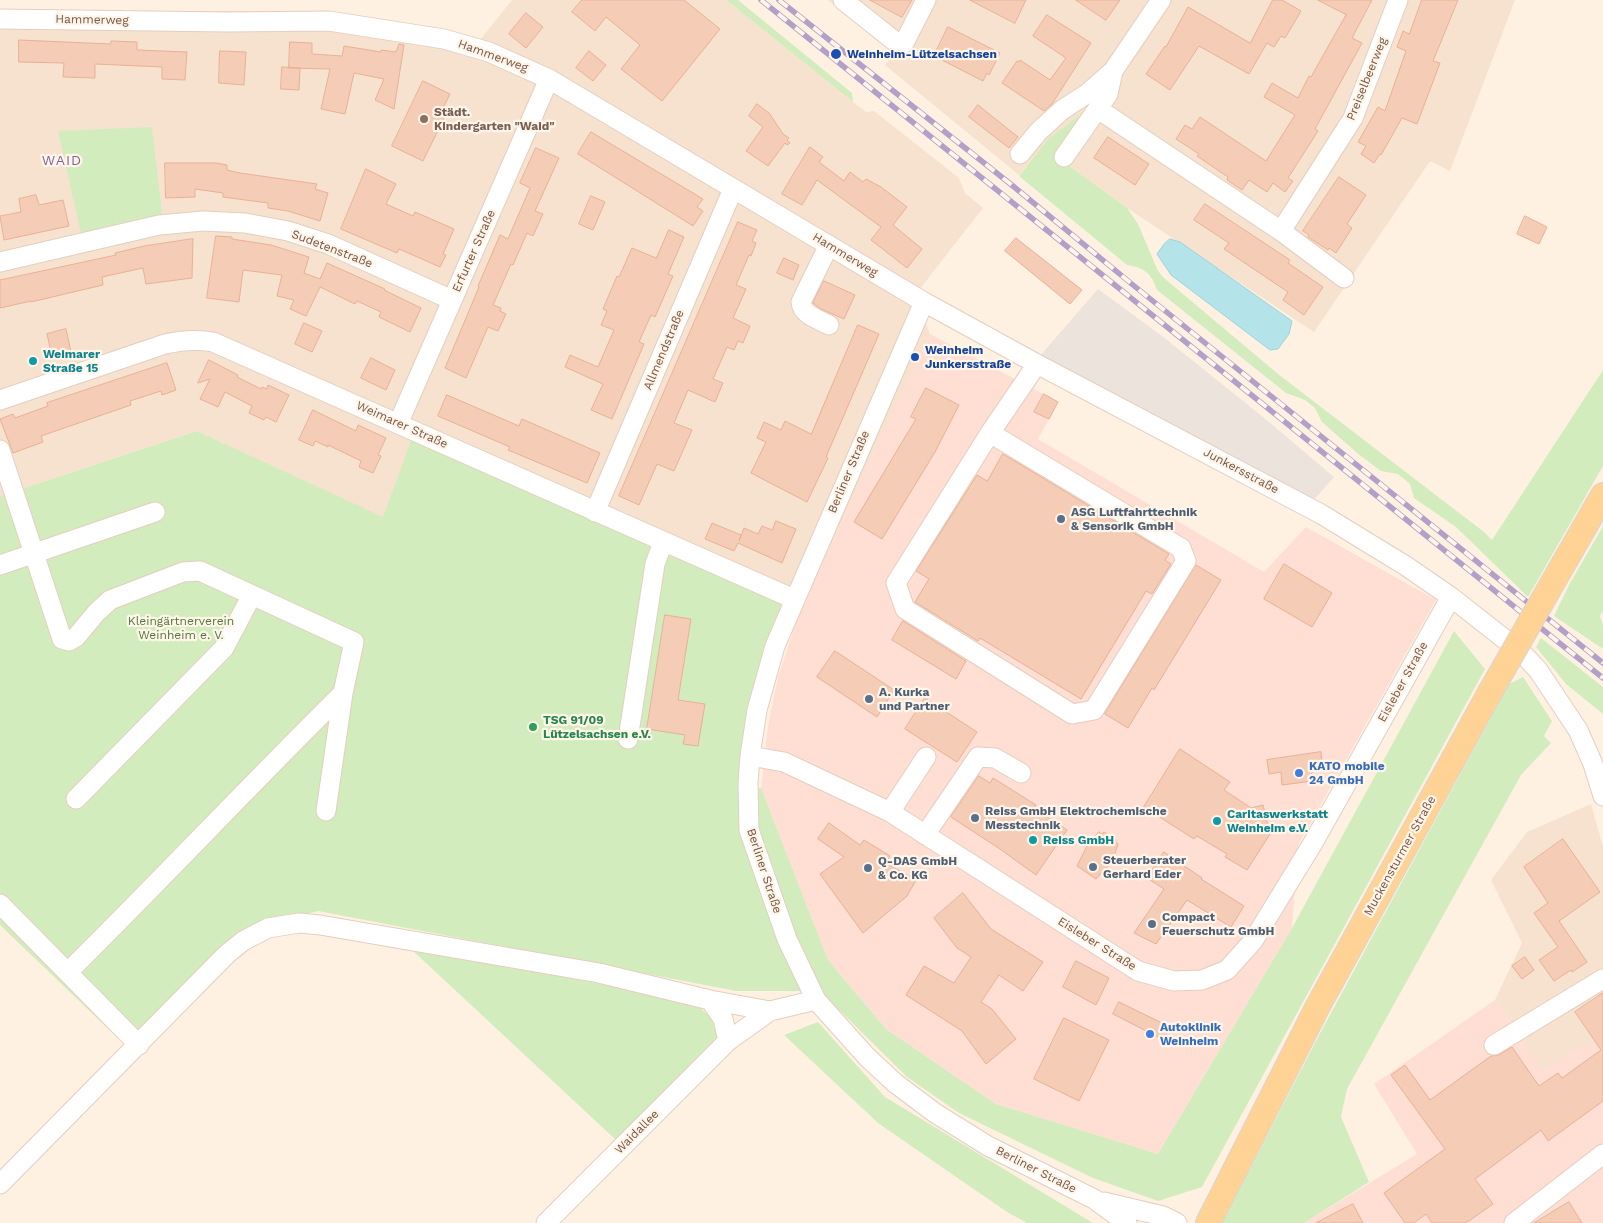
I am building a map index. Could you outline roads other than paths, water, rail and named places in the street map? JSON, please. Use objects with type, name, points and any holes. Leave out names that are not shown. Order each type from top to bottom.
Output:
[{"type":"main road","name":"Muckensturmer Straße","points":[[1208,1223],[1318,1006],[1489,694],[1603,495]]},
{"type":"street","points":[[843,0],[897,43],[904,42],[926,0]]},
{"type":"street","points":[[1020,154],[1038,132],[1062,110],[1088,93],[1113,71],[1161,0]]},
{"type":"street","name":"Preiselbeerweg","points":[[1281,231],[1353,118],[1398,0]]},
{"type":"street","name":"Hammerweg","points":[[0,18],[329,22],[444,39],[489,52],[549,78],[924,302]]},
{"type":"street","points":[[1064,157],[1108,94],[1113,71]]},
{"type":"street","name":"Erfurter Straße","points":[[398,424],[549,78]]},
{"type":"street","points":[[1098,109],[1281,231],[1344,278]]},
{"type":"street","name":"Allmendstraße","points":[[595,512],[733,189]]},
{"type":"street","name":"Sudetenstraße","points":[[0,262],[159,225],[203,221],[245,223],[288,231],[328,244],[452,300]]},
{"type":"street","points":[[829,245],[802,302],[802,308],[806,314],[829,325]]},
{"type":"street","name":"Junkersstraße","points":[[924,302],[1321,514],[1406,566],[1451,597],[1521,652],[1538,670],[1578,730],[1593,764],[1603,796]]},
{"type":"street","name":"Berliner Straße","points":[[924,302],[775,646],[757,710],[750,756],[748,783],[749,830],[787,939],[816,1000],[867,1057],[935,1113],[988,1146],[1094,1199],[1127,1223]]},
{"type":"street","name":"Weimarer Straße","points":[[0,400],[165,344],[182,340],[213,342],[794,599]]},
{"type":"street","points":[[990,433],[1181,548],[1186,561],[1094,710],[1072,714],[905,609],[896,583],[990,433],[1037,364]]},
{"type":"street","points":[[0,450],[58,632],[62,639],[69,641],[76,637],[96,613],[110,600],[183,572],[200,571],[354,642],[343,693],[326,811]]},
{"type":"street","points":[[0,565],[155,512]]},
{"type":"street","points":[[628,739],[655,564],[664,542]]},
{"type":"street","points":[[76,799],[224,648],[252,595]]},
{"type":"street","name":"Eisleber Straße","points":[[750,756],[784,762],[890,812],[1138,971],[1174,981],[1202,980],[1227,970],[1253,941],[1313,843],[1451,597]]},
{"type":"street","points":[[68,972],[343,693]]},
{"type":"street","points":[[890,812],[926,757]]},
{"type":"street","points":[[925,835],[978,757],[995,758],[1021,773]]},
{"type":"street","points":[[0,904],[138,1045]]},
{"type":"street","points":[[0,1184],[227,954],[244,940],[268,928],[299,923],[356,930],[599,973],[710,1000],[770,1011]]},
{"type":"street","points":[[1494,1046],[1603,979]]},
{"type":"street","points":[[710,1000],[722,1019],[728,1041]]},
{"type":"street","name":"Waidallee","points":[[546,1223],[728,1041],[770,1011],[816,1000]]},
{"type":"street","points":[[1514,1223],[1603,1154]]},
{"type":"street","name":"Berliner Straße","points":[[1094,1199],[1162,1216],[1177,1223]]},
{"type":"water","points":[[1170,239],[1180,242],[1292,321],[1289,334],[1278,349],[1270,350],[1171,275],[1157,254]]},
{"type":"railway","points":[[761,0],[1603,678]]},
{"type":"railway","points":[[779,0],[1013,186],[1133,285],[1603,663]]},
{"type":"place","name":"Weinheim-Lützelsachsen","points":[[836,54]]},
{"type":"place","name":"Städt. Kindergarten \"Waid\"","points":[[424,119]]},
{"type":"place","name":"Weinheim Junkersstraße","points":[[915,357]]},
{"type":"place","name":"Weimarer Straße 15","points":[[33,361]]},
{"type":"place","name":"ASG Luftfahrttechnik & Sensorik GmbH","points":[[1061,519]]},
{"type":"place","name":"A. Kurka und Partner","points":[[869,699]]},
{"type":"place","name":"TSG 91/09 Lützelsachsen e.V.","points":[[533,727]]},
{"type":"place","name":"KATO mobile 24 GmbH","points":[[1299,773]]},
{"type":"place","name":"Reiss GmbH Elektrochemische Messtechnik","points":[[975,818]]},
{"type":"place","name":"Caritaswerkstatt Weinheim e.V.","points":[[1217,821]]},
{"type":"place","name":"Reiss GmbH","points":[[1033,840]]},
{"type":"place","name":"Steuerberater Gerhard Eder","points":[[1093,867]]},
{"type":"place","name":"Q-DAS GmbH & Co. KG","points":[[868,868]]},
{"type":"place","name":"Compact Feuerschutz GmbH","points":[[1152,924]]},
{"type":"place","name":"Autoklinik Weinheim","points":[[1150,1034]]},
{"type":"district","name":"WAID","points":[[62,161]]},
{"type":"park label","name":"Kleingärtnerverein Weinheim e. V.","points":[[181,628]]}]
